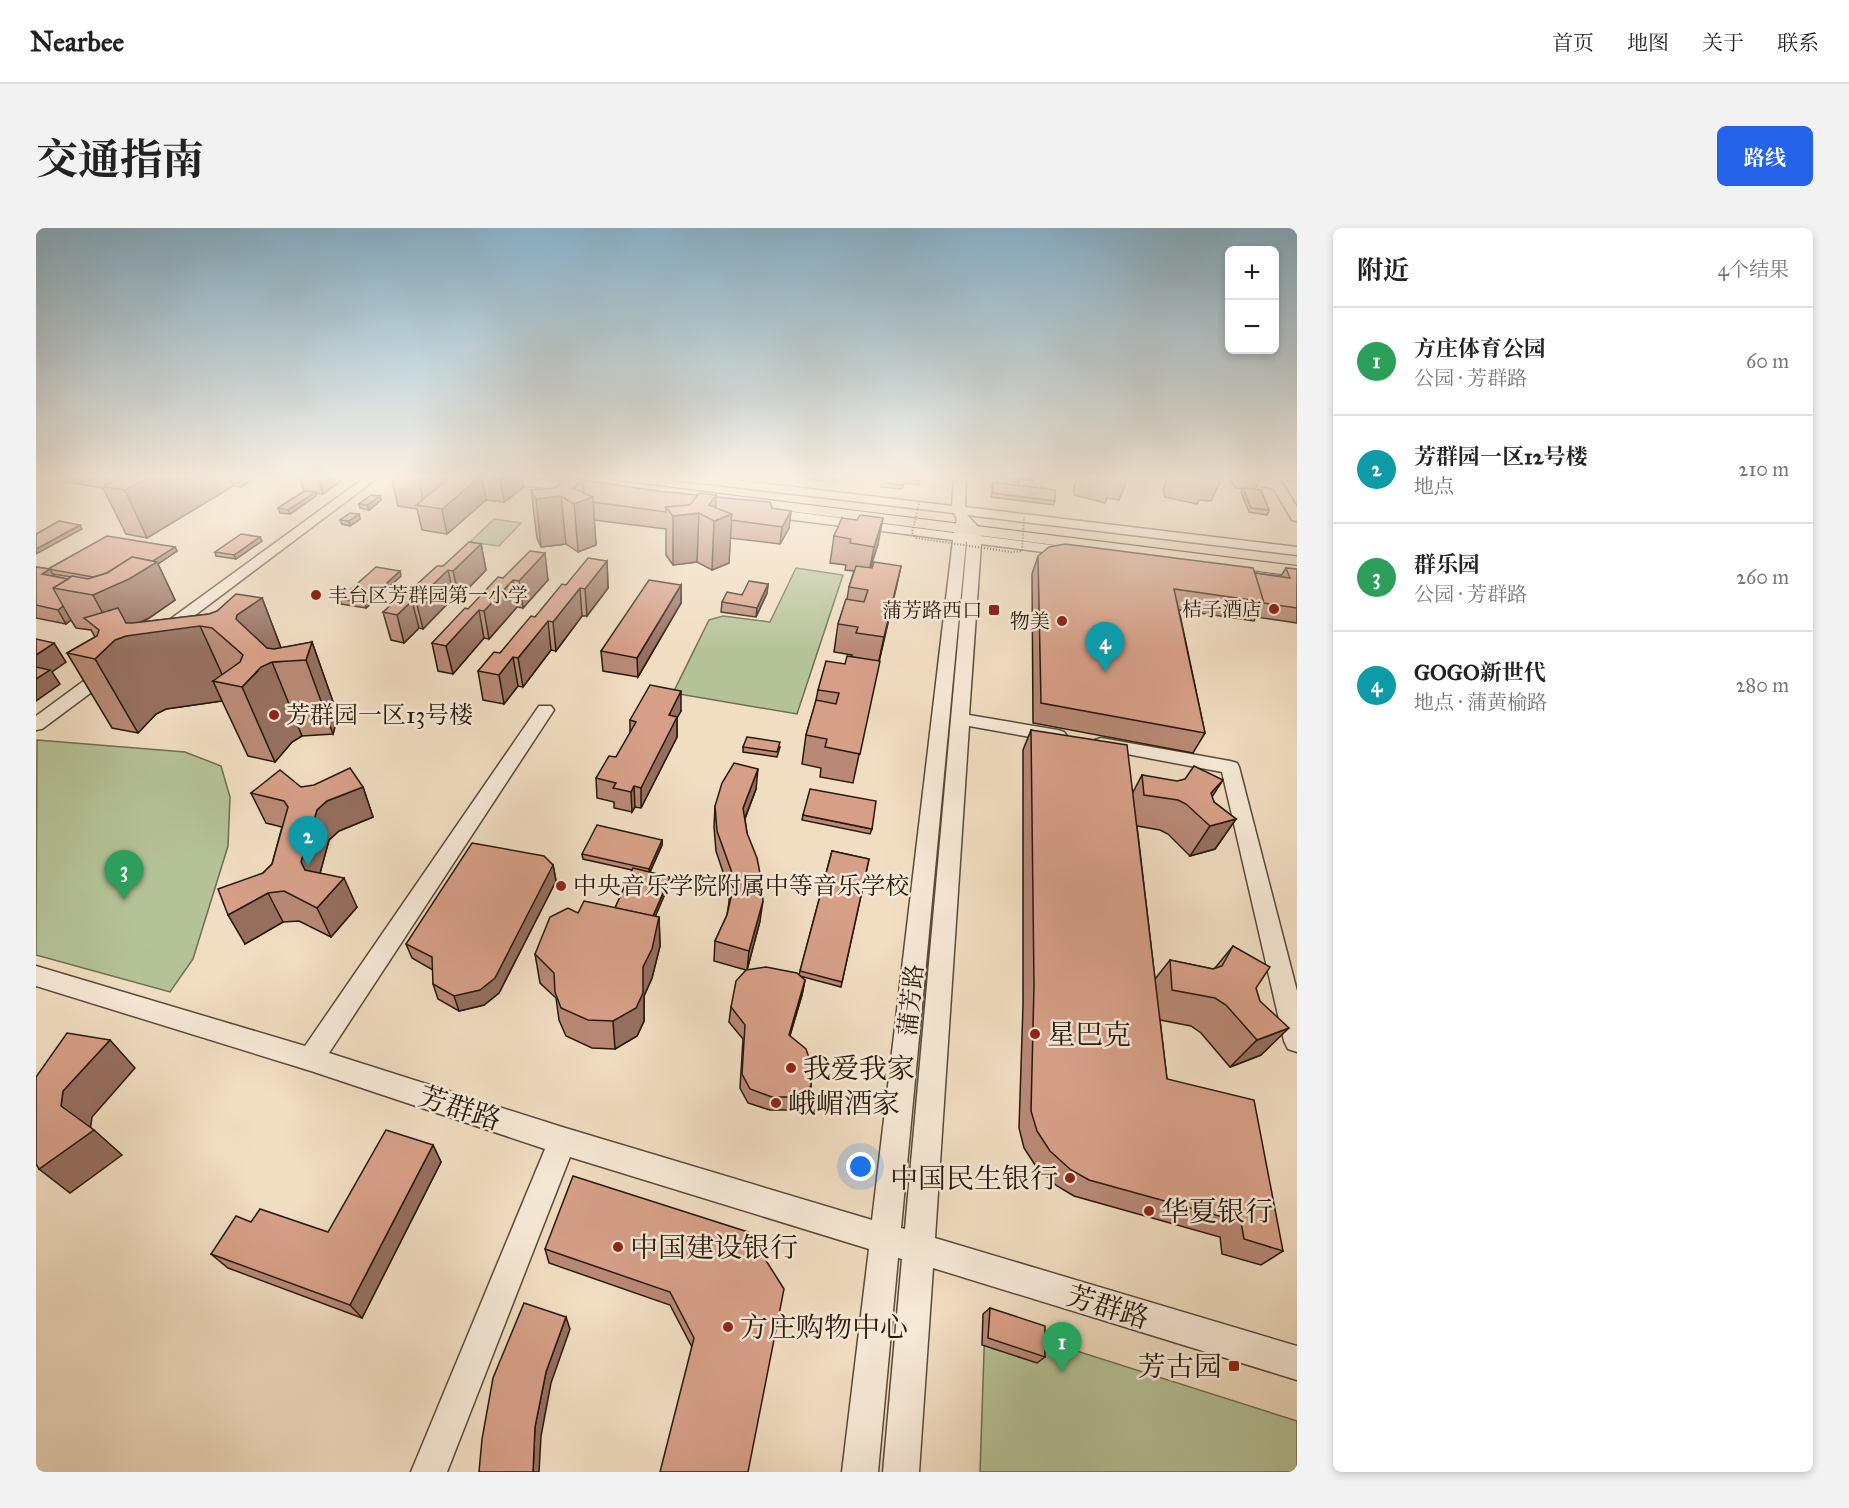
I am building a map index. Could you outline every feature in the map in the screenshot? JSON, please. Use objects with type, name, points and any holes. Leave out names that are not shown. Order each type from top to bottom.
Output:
[{"type":"main road","points":[[1012,534],[1297,571]]},
{"type":"main road","points":[[1028,534],[1297,560]]},
{"type":"street","points":[[148,642],[295,534]]},
{"type":"street","name":"蒲芳路","points":[[860,1472],[964,534]]},
{"type":"street","name":"蒲芳路","points":[[901,1472],[961,718],[965,534]]},
{"type":"street","points":[[1004,534],[1297,579]]},
{"type":"street","points":[[1052,534],[1297,551]]},
{"type":"street","points":[[36,725],[120,663]]},
{"type":"street","points":[[311,1059],[545,710]]},
{"type":"street","points":[[961,718],[1230,767],[1297,1041]]},
{"type":"street","name":"芳群路","points":[[36,976],[311,1059],[562,1141],[1297,1363]]},
{"type":"street","points":[[429,1472],[562,1141]]},
{"type":"path","points":[[913,534],[916,538],[1011,552],[1022,550],[1023,534]]},
{"type":"green space","points":[[478,534],[510,534],[499,546],[470,542]]},
{"type":"green space","points":[[796,568],[843,575],[797,714],[673,693],[709,620],[723,616],[770,622]]},
{"type":"green space","points":[[37,740],[185,752],[221,766],[230,797],[228,846],[193,959],[170,992],[36,955]]},
{"type":"green space","points":[[985,1322],[1297,1421],[1297,1472],[980,1472]]},
{"type":"building","points":[[36,534],[63,534],[36,549]]},
{"type":"building","points":[[241,534],[260,537],[234,555],[215,552]]},
{"type":"building","points":[[835,534],[878,534],[874,547],[850,543],[851,539],[834,536]]},
{"type":"building","points":[[107,536],[175,547],[153,561],[132,557],[107,573],[93,577],[48,569]]},
{"type":"building","points":[[469,542],[481,544],[453,571],[448,570],[416,601],[412,601],[397,615],[383,612],[437,566],[443,566]]},
{"type":"building","points":[[1065,544],[1253,568],[1265,602],[1174,589],[1205,733],[1041,703],[1038,556],[1049,547]]},
{"type":"building","points":[[530,551],[545,553],[519,581],[513,580],[484,611],[479,610],[446,646],[432,643],[498,577],[503,578]]},
{"type":"building","points":[[132,557],[157,562],[129,579],[93,595],[53,588],[72,576],[88,579],[107,573]]},
{"type":"building","points":[[588,558],[607,561],[585,589],[580,588],[553,622],[548,621],[518,658],[513,657],[499,675],[478,671],[494,652],[500,653],[531,616],[535,617],[562,584],[566,585]]},
{"type":"building","points":[[874,562],[901,566],[884,637],[856,633],[858,627],[838,624],[846,599],[864,602],[868,590],[849,587],[856,566],[872,568]]},
{"type":"building","points":[[36,567],[50,569],[42,574],[68,579],[53,588],[63,606],[58,610],[36,605]]},
{"type":"building","points":[[376,567],[400,571],[365,603],[340,599]]},
{"type":"building","points":[[1286,568],[1297,569],[1297,608],[1264,603],[1255,573],[1290,578]]},
{"type":"building","points":[[649,580],[681,585],[637,658],[601,651]]},
{"type":"building","points":[[749,581],[768,584],[757,608],[722,602],[727,592],[742,595]]},
{"type":"building","points":[[236,594],[262,598],[237,615],[236,619],[267,648],[274,649],[312,642],[306,660],[272,662],[261,667],[242,687],[213,681],[240,662],[243,655],[212,628],[200,626],[126,636],[115,640],[95,659],[67,653],[97,636],[99,630],[84,618],[118,608],[126,623],[209,614],[217,611]]},
{"type":"building","points":[[36,639],[54,643],[36,655]]},
{"type":"building","points":[[847,656],[880,661],[860,754],[825,747],[827,739],[806,735],[816,700],[836,704],[839,693],[818,690],[826,661],[845,664]]},
{"type":"building","points":[[36,667],[50,670],[36,679]]},
{"type":"building","points":[[650,685],[681,691],[669,715],[677,717],[641,788],[634,786],[631,792],[613,788],[616,783],[596,778],[609,756],[616,757],[636,722],[630,720]]},
{"type":"building","points":[[1031,730],[1127,745],[1167,1079],[1254,1100],[1283,1251],[1244,1239],[1241,1222],[1089,1180],[1071,1170],[1050,1151],[1037,1131],[1031,1111],[1034,986]]},
{"type":"building","points":[[747,737],[780,742],[777,752],[743,747]]},
{"type":"building","points":[[734,763],[758,769],[743,808],[747,833],[757,858],[763,901],[749,951],[715,941],[727,915],[732,893],[731,870],[717,831],[715,806],[722,783]]},
{"type":"building","points":[[1194,766],[1223,780],[1211,793],[1214,802],[1236,819],[1210,826],[1186,804],[1178,800],[1144,795],[1142,775],[1177,781],[1185,779]]},
{"type":"building","points":[[350,768],[363,787],[327,801],[317,810],[301,862],[305,870],[344,878],[317,908],[284,891],[268,893],[228,915],[218,889],[263,873],[272,864],[288,807],[284,801],[251,793],[280,770],[301,787],[314,785]]},
{"type":"building","points":[[810,789],[876,801],[872,829],[803,815]]},
{"type":"building","points":[[597,825],[662,840],[649,869],[582,854]]},
{"type":"building","points":[[472,843],[544,856],[553,865],[495,978],[480,990],[454,996],[433,984],[432,957],[406,944]]},
{"type":"building","points":[[832,851],[869,859],[842,982],[800,971]]},
{"type":"building","points":[[633,868],[670,877],[653,916],[615,908]]},
{"type":"building","points":[[584,901],[659,917],[652,949],[643,967],[643,993],[636,1008],[613,1021],[588,1020],[561,1008],[555,992],[554,973],[535,954],[550,917],[568,908],[578,913]]},
{"type":"building","points":[[1233,946],[1270,967],[1256,988],[1260,1001],[1289,1028],[1257,1040],[1226,1005],[1215,998],[1172,990],[1170,960],[1213,969],[1222,966]]},
{"type":"building","points":[[766,967],[797,973],[805,980],[789,1035],[806,1049],[812,1066],[811,1086],[795,1097],[772,1097],[750,1089],[742,1074],[745,1025],[731,1007],[736,981],[746,970]]},
{"type":"building","points":[[67,1033],[110,1040],[63,1091],[61,1106],[94,1130],[39,1169],[36,1164],[36,1077]]},
{"type":"building","points":[[386,1130],[433,1145],[350,1305],[211,1254],[236,1216],[251,1222],[260,1209],[328,1232]]},
{"type":"building","name":"方庄购物中心","points":[[573,1176],[748,1232],[784,1289],[748,1472],[660,1472],[694,1338],[670,1292],[545,1249]]},
{"type":"building","points":[[524,1303],[566,1317],[546,1372],[535,1427],[533,1472],[479,1472],[482,1439],[493,1378]]},
{"type":"building","points":[[990,1308],[1045,1326],[1045,1357],[988,1338]]},
{"type":"place","name":"丰台区芳群园第一小学","points":[[316,595]]},
{"type":"place","name":"桔子酒店","points":[[1274,609]]},
{"type":"place","name":"蒲芳路西口","points":[[994,610]]},
{"type":"place","name":"物美","points":[[1062,621]]},
{"type":"place","name":"GOGO新世代","points":[[1105,672]]},
{"type":"place","name":"芳群园一区13号楼","points":[[274,715]]},
{"type":"place","name":"芳群园一区12号楼","points":[[308,866]]},
{"type":"place","name":"中央音乐学院附属中等音乐学校","points":[[561,886]]},
{"type":"place","name":"群乐园","points":[[124,900]]},
{"type":"place","name":"星巴克","points":[[1035,1034]]},
{"type":"place","name":"我爱我家","points":[[791,1068]]},
{"type":"place","name":"峨嵋酒家","points":[[776,1103]]},
{"type":"place","name":"中国民生银行","points":[[1070,1178]]},
{"type":"place","name":"华夏银行","points":[[1149,1211]]},
{"type":"place","name":"中国建设银行","points":[[618,1247]]},
{"type":"place","name":"方庄购物中心","points":[[728,1327]]},
{"type":"place","name":"芳古园","points":[[1234,1366]]},
{"type":"place","name":"方庄体育公园","points":[[1062,1372]]}]
